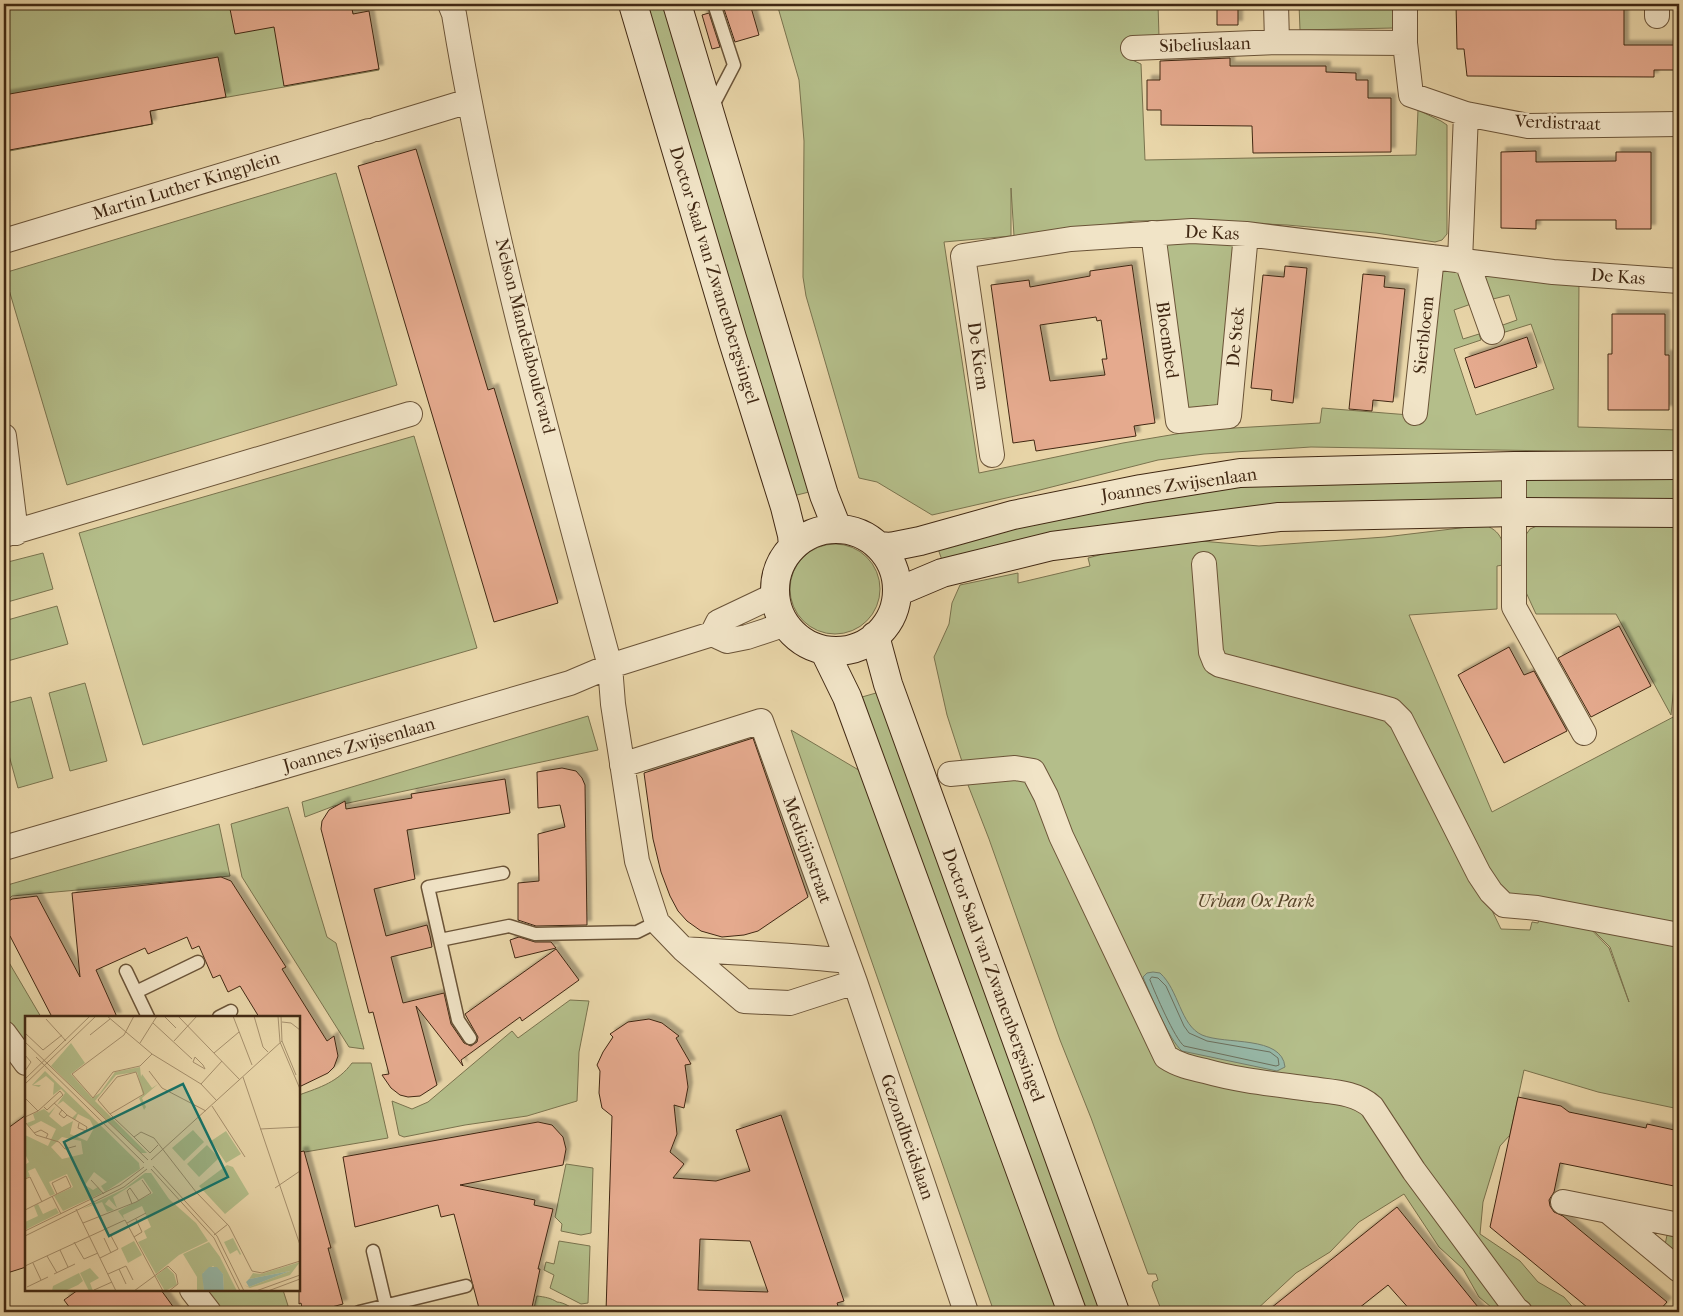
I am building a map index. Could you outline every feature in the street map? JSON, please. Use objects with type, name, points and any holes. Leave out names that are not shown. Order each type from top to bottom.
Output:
[{"type":"main road","name":"Doctor Saal van Zwanenbergsingel","points":[[633,4],[729,329],[785,507],[793,546]]},
{"type":"main road","points":[[677,4],[824,495],[837,528]]},
{"type":"main road","name":"Joannes Zwijsenlaan","points":[[879,546],[890,547],[1013,515],[1131,490],[1240,473],[1514,466],[1679,465]]},
{"type":"main road","points":[[897,592],[942,573],[1052,546],[1279,517],[1515,512],[1679,513]]},
{"type":"main road","points":[[837,528],[860,533],[879,546],[893,567],[897,592],[891,616],[875,636],[864,644],[851,648],[824,650],[803,641],[786,624],[779,610],[775,595],[775,582],[778,569],[784,557],[793,546],[806,536],[821,530],[837,528]]},
{"type":"main road","name":"Doctor Saal van Zwanenbergsingel","points":[[875,636],[888,684],[1115,1312]]},
{"type":"main road","points":[[824,650],[847,696],[1072,1312]]},
{"type":"street","name":"Nelson Mandelaboulevard","points":[[450,4],[454,14],[468,101],[522,335],[610,666]]},
{"type":"street","name":"Sibeliuslaan","points":[[1276,4],[1277,42]]},
{"type":"street","points":[[1405,4],[1405,43]]},
{"type":"street","name":"Sibeliuslaan","points":[[1133,48],[1277,42],[1405,43]]},
{"type":"street","name":"Verdistraat","points":[[1405,43],[1411,95],[1466,114],[1528,126],[1679,124]]},
{"type":"street","name":"Martin Luther Kingplein","points":[[4,241],[468,101]]},
{"type":"street","points":[[1466,114],[1464,261],[1492,332]]},
{"type":"street","name":"De Kas","points":[[963,256],[1071,239],[1192,231],[1246,234],[1553,272],[1679,281]]},
{"type":"street","name":"Bloembed","points":[[1153,233],[1178,421],[1204,418]]},
{"type":"street","name":"De Stek","points":[[1204,418],[1229,416],[1246,234]]},
{"type":"street","name":"De Kiem","points":[[963,256],[992,455]]},
{"type":"street","name":"Sierbloem","points":[[1415,413],[1432,257]]},
{"type":"street","points":[[4,436],[10,534],[410,414]]},
{"type":"street","points":[[1514,466],[1514,607],[1584,733]]},
{"type":"street","points":[[1204,564],[1211,652],[1215,662],[1220,665],[1394,712],[1401,720],[1479,874],[1491,892],[1504,904],[1537,908],[1679,936]]},
{"type":"street","name":"Joannes Zwijsenlaan","points":[[4,848],[570,683],[610,666],[712,634],[718,622],[775,595]]},
{"type":"street","points":[[712,634],[727,641],[747,637],[786,624]]},
{"type":"street","points":[[610,666],[613,704],[637,861],[657,922],[683,949],[744,1001],[790,1003],[851,972]]},
{"type":"street","name":"Medicijnstraat","points":[[622,765],[761,721],[851,972]]},
{"type":"street","points":[[950,774],[1015,768],[1033,771],[1166,1057],[1176,1064],[1231,1078],[1337,1092],[1356,1097],[1368,1103],[1414,1171],[1520,1312]]},
{"type":"street","points":[[683,949],[813,957],[851,972]]},
{"type":"street","name":"Gezondheidslaan","points":[[851,972],[966,1312]]},
{"type":"street","points":[[4,1032],[25,1062]]},
{"type":"street","points":[[1563,1202],[1679,1225]]},
{"type":"street","points":[[1607,1210],[1679,1270]]},
{"type":"street","points":[[193,1291],[209,1312]]},
{"type":"lane","points":[[710,111],[734,65],[714,4]]},
{"type":"lane","points":[[470,1038],[458,1020],[428,887],[502,872]]},
{"type":"lane","points":[[440,940],[509,926],[535,934],[637,932],[657,922]]},
{"type":"lane","points":[[136,992],[198,962]]},
{"type":"lane","points":[[126,971],[148,1016]]},
{"type":"lane","points":[[221,1016],[232,1011]]},
{"type":"lane","points":[[373,1251],[386,1306]]},
{"type":"lane","points":[[359,1312],[466,1286]]},
{"type":"green space","points":[[4,4],[351,4],[358,40],[373,37],[379,70],[150,111],[153,124],[4,152]]},
{"type":"green space","points":[[646,4],[666,4],[813,491],[789,497]]},
{"type":"green space","points":[[777,4],[1158,4],[1159,37],[1130,37],[1130,59],[1141,64],[1145,160],[1416,155],[1418,110],[1447,125],[1447,234],[1442,240],[1435,242],[1376,233],[1287,225],[1177,220],[1134,221],[1014,236],[1011,188],[1011,236],[944,242],[979,473],[1123,443],[1200,430],[1320,423],[1322,408],[1422,416],[1438,265],[1462,268],[1474,303],[1454,310],[1463,339],[1479,334],[1481,340],[1454,349],[1476,415],[1554,389],[1531,324],[1502,333],[1500,326],[1517,320],[1509,295],[1489,300],[1481,279],[1485,271],[1579,280],[1578,427],[1679,430],[1679,453],[1311,447],[1204,454],[1158,460],[932,515],[877,482],[859,478],[806,296],[803,277],[804,141],[799,80]]},
{"type":"green space","points":[[1299,4],[1393,4],[1394,28],[1300,30]]},
{"type":"green space","points":[[336,173],[397,385],[67,485],[4,273]]},
{"type":"green space","points":[[1160,241],[1234,244],[1219,404],[1184,409]]},
{"type":"green space","points":[[414,436],[477,648],[143,745],[79,533]]},
{"type":"green space","points":[[1679,477],[1679,504],[1528,504],[1520,487],[1524,479]]},
{"type":"green space","points":[[1502,480],[1504,485],[1502,501],[944,566],[936,543],[1204,490],[1283,482]]},
{"type":"green space","name":"Urban Ox Park","points":[[1485,525],[1492,528],[1502,541],[1503,565],[1497,566],[1497,609],[1409,615],[1492,812],[1679,714],[1679,1109],[1598,1092],[1524,1070],[1510,1135],[1500,1146],[1483,1202],[1480,1234],[1520,1261],[1538,1282],[1564,1297],[1577,1312],[1534,1312],[1525,1305],[1514,1312],[1497,1312],[1479,1297],[1463,1269],[1439,1247],[1404,1194],[1359,1222],[1330,1252],[1296,1273],[1254,1312],[1162,1312],[1152,1286],[1153,1282],[1158,1280],[1156,1274],[1148,1274],[1091,1118],[1060,1040],[968,785],[947,715],[934,657],[949,624],[952,603],[960,585],[1018,573],[1018,583],[1090,566],[1088,558],[1118,550],[1189,540],[1259,546],[1385,537]],"holes":[[[1504,893],[1586,923],[1610,947],[1629,1002],[1609,948],[1586,924],[1540,915],[1538,923],[1532,922],[1530,930],[1501,929],[1484,894]]]},
{"type":"green space","points":[[1539,525],[1679,525],[1679,637],[1671,715],[1616,614],[1536,614],[1524,588],[1523,539],[1530,529]]},
{"type":"green space","points":[[835,544],[844,545],[860,552],[872,564],[879,580],[879,598],[872,614],[860,626],[844,633],[835,634],[826,633],[810,626],[798,614],[791,598],[790,589],[791,580],[798,564],[810,552],[826,545]]},
{"type":"green space","points":[[43,553],[53,589],[4,603],[4,563]]},
{"type":"green space","points":[[57,606],[68,644],[4,662],[4,621]]},
{"type":"green space","points":[[85,683],[107,761],[70,771],[49,693]]},
{"type":"green space","points":[[883,691],[1108,1312],[1079,1312],[855,699]]},
{"type":"green space","points":[[31,697],[53,778],[18,788],[4,737],[4,704]]},
{"type":"green space","points":[[588,716],[598,750],[334,806],[305,817],[302,802]]},
{"type":"green space","points":[[791,730],[862,772],[1062,1312],[994,1312]]},
{"type":"green space","points":[[288,807],[327,937],[336,943],[364,1049],[349,1047],[242,877],[231,824]]},
{"type":"green space","points":[[219,824],[230,876],[12,896],[4,904],[4,886]]},
{"type":"green space","points":[[4,954],[40,1016],[25,1016],[25,1046],[4,1016]]},
{"type":"green space","points":[[570,1000],[589,1001],[579,1052],[577,1101],[527,1116],[465,1125],[404,1137],[399,1135],[392,1101],[412,1109],[428,1102],[512,1031],[518,1038]]},
{"type":"green space","points":[[352,1063],[371,1063],[388,1138],[300,1153],[300,1095],[322,1086],[347,1070]]},
{"type":"green space","points":[[566,1164],[593,1168],[591,1233],[581,1235],[561,1231],[562,1224],[555,1217]]},
{"type":"green space","points":[[1667,1235],[1679,1238],[1679,1257],[1665,1245]]},
{"type":"green space","points":[[559,1241],[590,1246],[588,1303],[581,1304],[550,1288],[554,1275],[544,1270],[546,1262],[554,1264]]},
{"type":"green space","points":[[205,1291],[283,1291],[290,1312],[220,1312]]},
{"type":"green space","points":[[537,1296],[565,1304],[577,1312],[533,1312]]},
{"type":"water","points":[[1147,973],[1160,973],[1166,980],[1184,1015],[1195,1030],[1202,1035],[1212,1038],[1263,1045],[1274,1050],[1282,1057],[1285,1067],[1277,1071],[1182,1051],[1171,1037],[1143,977]]},
{"type":"building","points":[[229,4],[351,4],[353,14],[369,11],[379,69],[284,86],[274,27],[235,34]]},
{"type":"building","points":[[742,4],[750,4],[759,35],[735,42],[724,9]]},
{"type":"building","points":[[1217,4],[1238,4],[1238,25],[1217,25]]},
{"type":"building","points":[[1456,4],[1538,4],[1538,8],[1624,9],[1624,45],[1679,45],[1679,70],[1654,70],[1654,77],[1467,76],[1464,49],[1457,49]]},
{"type":"building","points":[[709,13],[720,47],[712,49],[702,15]]},
{"type":"building","points":[[218,57],[226,97],[150,111],[152,124],[4,151],[4,95]]},
{"type":"building","points":[[1230,58],[1230,66],[1326,66],[1326,72],[1356,73],[1356,80],[1368,80],[1368,98],[1391,98],[1391,152],[1253,153],[1252,126],[1161,125],[1161,110],[1147,110],[1147,80],[1160,80],[1160,61]]},
{"type":"building","points":[[416,149],[488,390],[494,388],[558,603],[494,622],[358,166]]},
{"type":"building","points":[[1536,151],[1536,162],[1616,161],[1616,152],[1651,152],[1651,229],[1616,229],[1616,220],[1536,220],[1536,229],[1501,228],[1501,152]]},
{"type":"building","points":[[1132,265],[1155,423],[1134,426],[1136,436],[1036,451],[1034,440],[1013,443],[991,285],[1029,280],[1030,287],[1090,276],[1090,271]],"holes":[[[1096,317],[1097,321],[1101,320],[1107,359],[1102,359],[1105,375],[1050,381],[1040,325]]]},
{"type":"building","points":[[1285,266],[1307,268],[1293,403],[1271,400],[1272,390],[1251,388],[1263,275],[1284,277]]},
{"type":"building","points":[[1363,274],[1385,276],[1384,287],[1405,289],[1393,402],[1373,400],[1372,411],[1349,409]]},
{"type":"building","points":[[1612,314],[1665,314],[1665,355],[1669,355],[1669,410],[1608,410],[1608,354],[1612,354]]},
{"type":"building","points":[[1527,337],[1537,367],[1475,388],[1465,358]]},
{"type":"building","points":[[1619,626],[1651,686],[1591,717],[1558,658]]},
{"type":"building","points":[[1509,647],[1524,675],[1534,671],[1567,731],[1504,763],[1458,675]]},
{"type":"building","points":[[753,738],[808,897],[758,931],[744,935],[722,937],[701,931],[687,921],[678,911],[670,896],[661,872],[653,839],[644,773]]},
{"type":"building","points":[[562,768],[576,771],[585,785],[587,925],[536,926],[518,920],[518,883],[539,881],[538,834],[565,827],[560,805],[538,808],[537,772]]},
{"type":"building","points":[[505,779],[510,813],[407,830],[415,879],[374,889],[386,936],[427,925],[430,936],[432,947],[391,957],[403,1003],[444,993],[451,1024],[464,1043],[471,1046],[477,1042],[478,1037],[465,1014],[556,949],[579,980],[522,1021],[520,1017],[461,1060],[463,1066],[416,1006],[437,1085],[420,1096],[408,1097],[400,1095],[391,1088],[382,1075],[389,1074],[373,1012],[369,1013],[321,829],[322,821],[329,810],[345,801],[346,809],[412,798],[411,794]]},
{"type":"building","points":[[221,877],[231,881],[286,967],[282,969],[327,1041],[334,1036],[338,1056],[334,1067],[328,1073],[300,1087],[300,1016],[258,1016],[240,986],[228,992],[220,975],[213,978],[199,946],[192,949],[187,937],[148,954],[145,948],[96,970],[117,1016],[51,1016],[10,936],[4,940],[4,904],[12,899],[37,896],[80,977],[72,893]]},
{"type":"building","points":[[519,937],[535,942],[551,942],[556,948],[515,958],[510,940]]},
{"type":"building","points":[[649,1019],[662,1023],[679,1036],[676,1038],[691,1064],[685,1065],[688,1087],[684,1108],[674,1105],[677,1134],[670,1152],[684,1164],[673,1178],[716,1181],[750,1171],[736,1130],[781,1115],[844,1301],[837,1303],[840,1312],[606,1312],[612,1116],[602,1108],[599,1093],[600,1071],[597,1065],[613,1037],[610,1034],[628,1022]],"holes":[[[700,1239],[750,1241],[768,1292],[698,1290]]]},
{"type":"building","points":[[1518,1097],[1561,1106],[1569,1112],[1646,1128],[1647,1124],[1679,1131],[1679,1187],[1560,1163],[1554,1192],[1549,1200],[1554,1212],[1563,1216],[1667,1302],[1658,1312],[1593,1312],[1490,1227]]},
{"type":"building","points":[[25,1116],[25,1267],[4,1274],[4,1131]]},
{"type":"building","points":[[538,1122],[552,1125],[563,1137],[566,1149],[563,1165],[460,1185],[535,1200],[534,1205],[553,1209],[538,1269],[540,1269],[531,1312],[508,1312],[506,1307],[480,1312],[454,1214],[441,1217],[438,1205],[355,1227],[343,1157]]},
{"type":"building","points":[[304,1151],[331,1248],[328,1248],[343,1304],[313,1312],[303,1312],[301,1303],[299,1304],[300,1152]]},
{"type":"building","points":[[1397,1207],[1482,1312],[1412,1312],[1388,1285],[1354,1312],[1266,1312]]},
{"type":"building","points":[[77,1291],[162,1291],[177,1312],[73,1312],[64,1300]]}]
